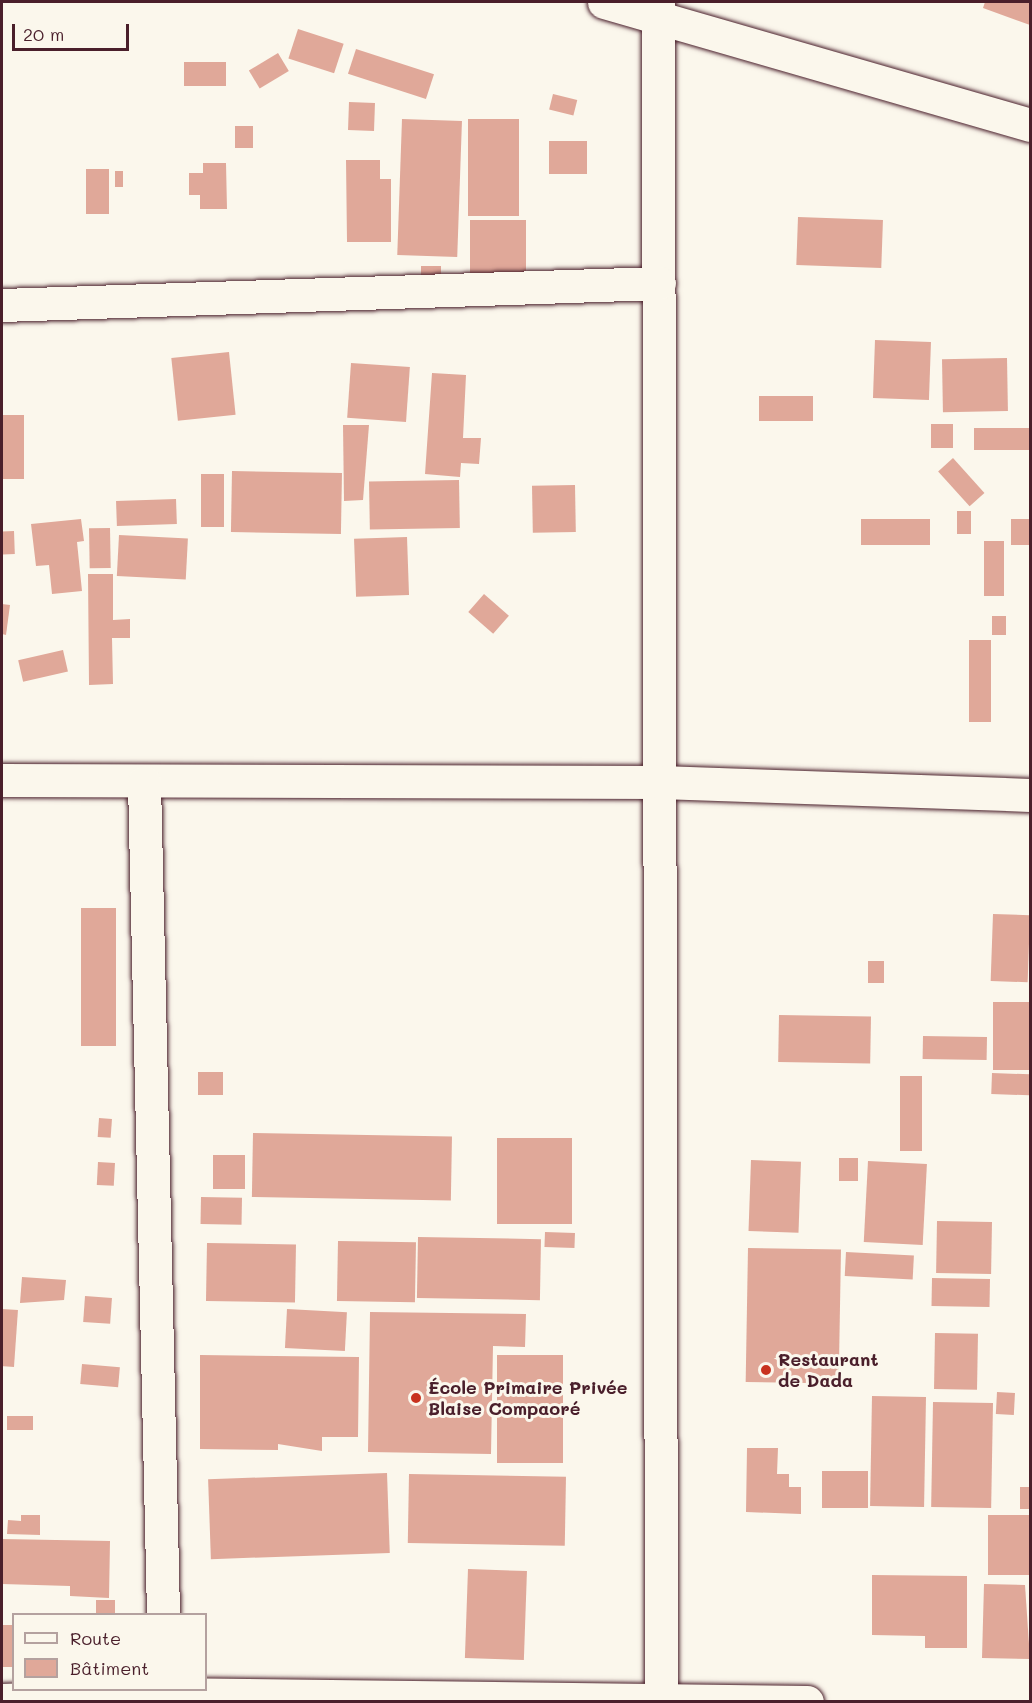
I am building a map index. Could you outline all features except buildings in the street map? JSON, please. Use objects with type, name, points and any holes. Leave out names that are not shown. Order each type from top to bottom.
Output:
[{"type":"street","points":[[604,2],[658,11],[1030,125]]},
{"type":"street","points":[[658,11],[661,1701]]},
{"type":"street","points":[[2,305],[659,283]]},
{"type":"street","points":[[2,780],[660,782],[1030,795]]},
{"type":"street","points":[[144,782],[163,1613]]},
{"type":"street","points":[[2,1700],[164,1691],[661,1701],[807,1701]]},
{"type":"place","name":"Restaurant de Dada","points":[[766,1370]]},
{"type":"place","name":"École Primaire Privée Blaise Compaoré","points":[[416,1398]]}]
